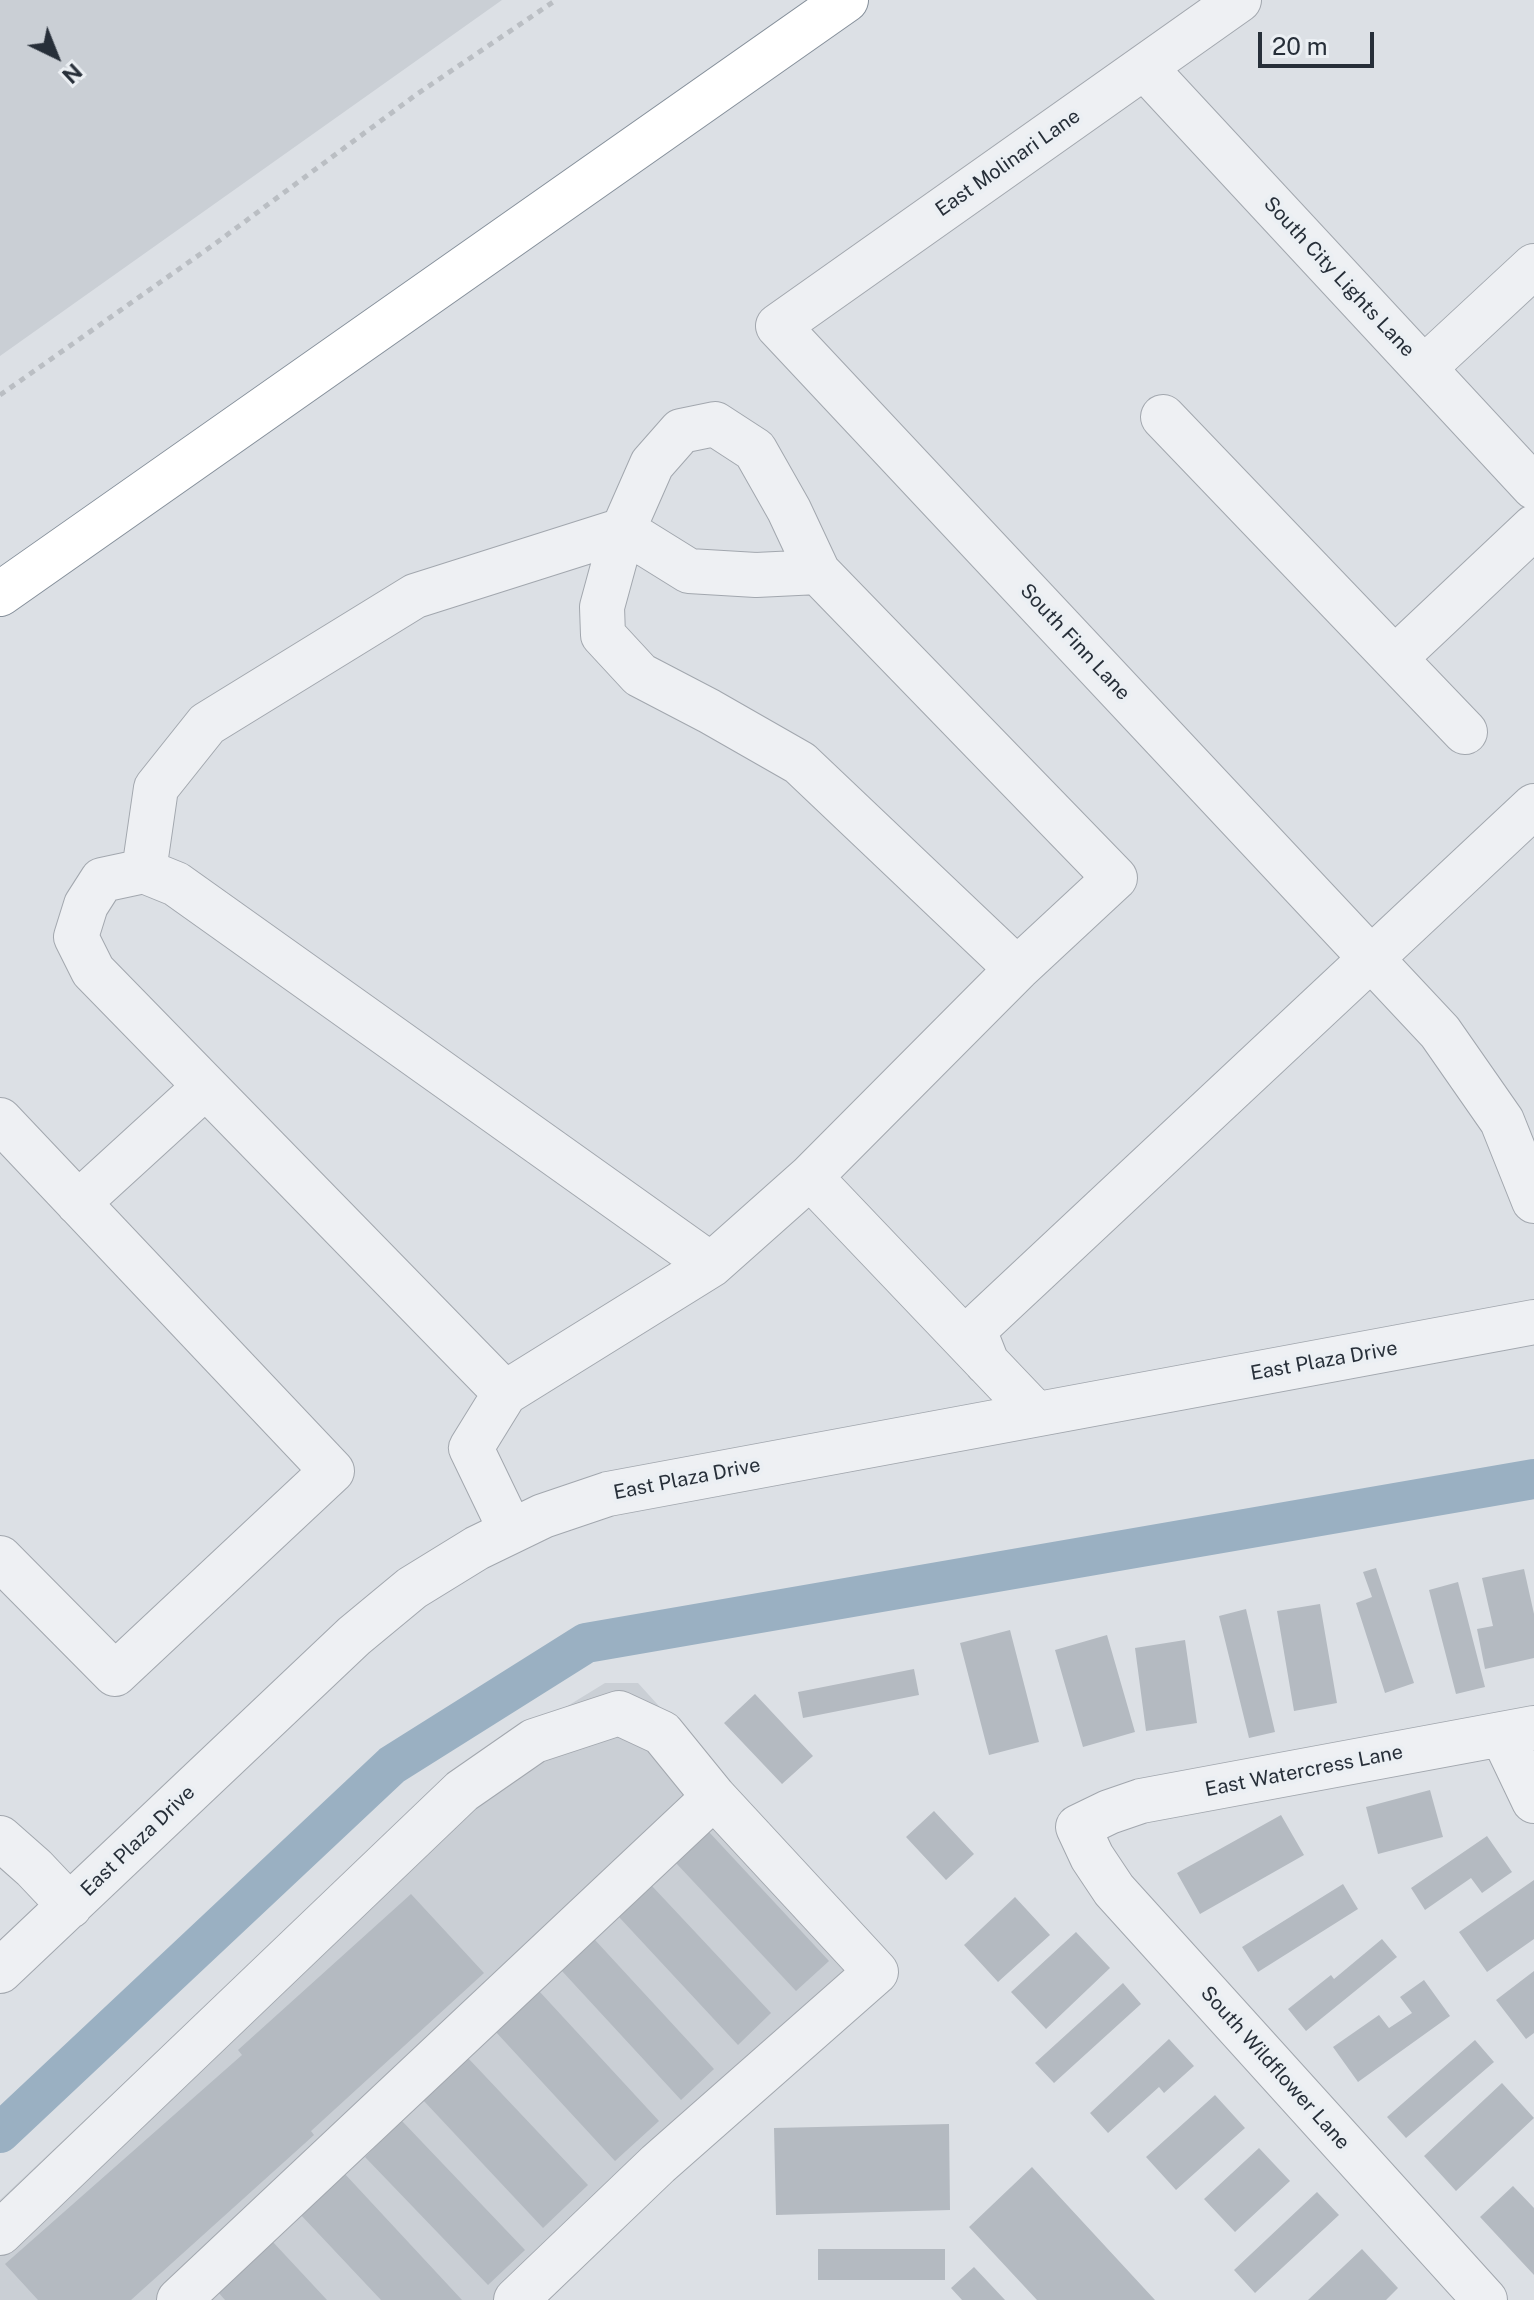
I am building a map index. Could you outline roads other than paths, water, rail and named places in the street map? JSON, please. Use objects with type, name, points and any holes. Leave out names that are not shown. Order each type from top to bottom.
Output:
[{"type":"highway","points":[[0,594],[846,0]]},
{"type":"street","name":"East Molinari Lane","points":[[778,326],[1239,0]]},
{"type":"street","name":"South City Lights Lane","points":[[1144,67],[1534,487]]},
{"type":"street","points":[[1424,368],[1534,266]]},
{"type":"street","name":"South Finn Lane","points":[[778,326],[1440,1032],[1502,1121],[1534,1201]]},
{"type":"street","points":[[1163,417],[1465,732]]},
{"type":"street","points":[[511,1531],[471,1448],[505,1393],[711,1265],[810,1177],[1017,969],[1115,878],[818,572],[789,510],[755,450],[715,424],[681,431],[652,464],[623,530],[602,607],[603,635],[640,675],[800,763],[1017,969]]},
{"type":"street","points":[[1395,658],[1534,527]]},
{"type":"street","points":[[144,871],[156,788],[207,724],[415,596],[623,530],[689,571],[756,575],[818,572]]},
{"type":"street","points":[[987,1363],[974,1330],[1534,806]]},
{"type":"street","points":[[505,1393],[93,971],[76,937],[86,905],[102,880],[144,871],[176,884],[711,1265]]},
{"type":"street","points":[[78,1203],[205,1087]]},
{"type":"street","points":[[0,1120],[332,1471],[115,1674],[0,1558]]},
{"type":"street","points":[[810,1177],[1035,1413]]},
{"type":"street","name":"East Plaza Drive","points":[[0,1971],[354,1636],[412,1588],[477,1548],[543,1516],[608,1494],[1534,1322]]},
{"type":"street","points":[[0,2233],[462,1791],[534,1741],[619,1713],[662,1733],[714,1797],[876,1972],[658,2164],[516,2300]]},
{"type":"street","points":[[1518,1731],[1530,1796],[1534,1801]]},
{"type":"street","name":"East Watercress Lane","points":[[1078,1827],[1141,1801],[1518,1731]]},
{"type":"street","points":[[179,2300],[714,1797]]},
{"type":"street","name":"South Wildflower Lane","points":[[1078,1827],[1092,1857],[1114,1890],[1485,2300]]},
{"type":"street","points":[[0,1838],[70,1906]]},
{"type":"waterway","points":[[0,2133],[392,1765],[586,1643],[1534,1479]]}]
